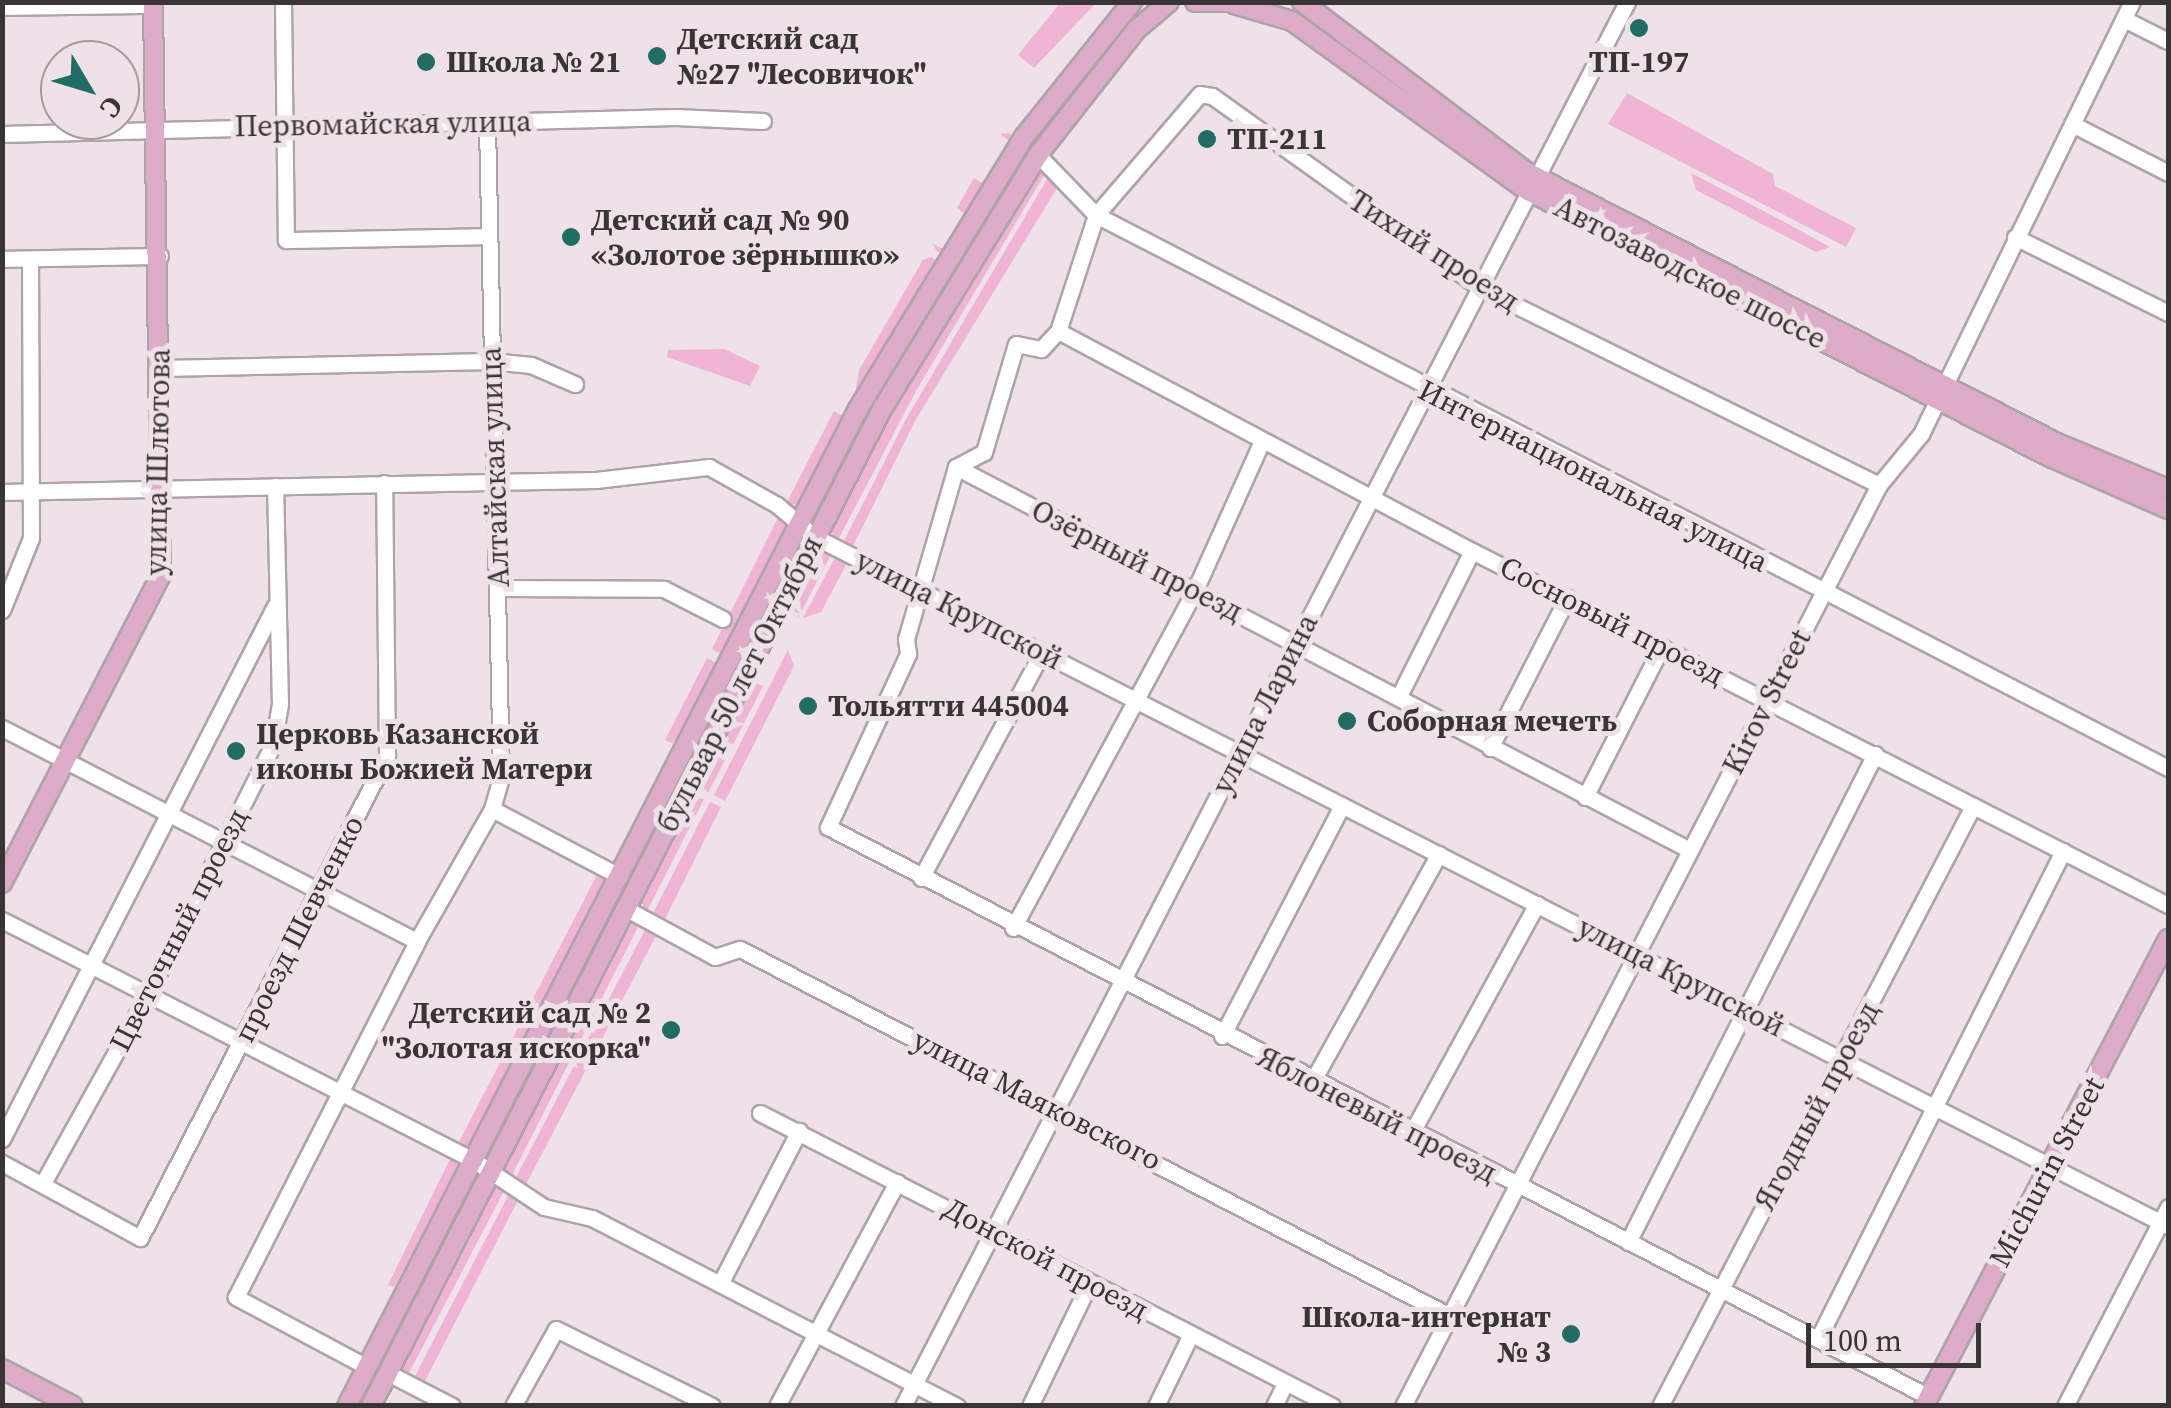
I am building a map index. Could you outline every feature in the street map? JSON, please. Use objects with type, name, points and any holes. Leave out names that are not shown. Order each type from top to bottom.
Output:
[{"type":"main road","name":"бульвар 50 лет Октября","points":[[347,1406],[858,409],[1024,136],[1132,2]]},
{"type":"main road","name":"бульвар 50 лет Октября","points":[[371,1406],[882,409],[1038,155],[1136,30],[1169,2]]},
{"type":"main road","name":"Автозаводское шоссе","points":[[1195,2],[1238,4],[1292,21],[1532,184],[2168,509]]},
{"type":"main road","name":"Автозаводское шоссе","points":[[1302,2],[1532,184]]},
{"type":"main road","name":"улица Шлютова","points":[[2,883],[157,588],[162,490],[153,4]]},
{"type":"main road","name":"Автозаводское шоссе","points":[[1940,391],[2168,489]]},
{"type":"main road","name":"Michurin Street","points":[[1927,1401],[2168,939]]},
{"type":"main road","points":[[2,1369],[73,1406]]},
{"type":"street","points":[[283,2],[286,240],[488,236]]},
{"type":"street","name":"улица Ларина","points":[[903,1406],[1627,2]]},
{"type":"street","name":"Kirov Street","points":[[1404,1406],[1515,1184],[1879,485],[1921,434],[2132,2]]},
{"type":"street","points":[[2,7],[153,4]]},
{"type":"street","points":[[2124,18],[2168,41]]},
{"type":"street","name":"Тихий проезд","points":[[1096,215],[1192,98],[1206,94],[1479,286],[1879,485]]},
{"type":"street","name":"Первомайская улица","points":[[2,134],[676,117],[763,121]]},
{"type":"street","name":"Алтайская улица","points":[[367,1367],[236,1296],[417,940],[492,809],[502,776],[486,124]]},
{"type":"street","points":[[2072,124],[2168,173]]},
{"type":"street","name":"Интернациональная улица","points":[[1038,155],[1096,215],[1822,595],[2168,768]]},
{"type":"street","points":[[923,592],[956,467],[984,452],[1016,344],[1041,349],[1058,331],[1096,215]]},
{"type":"street","points":[[2016,237],[2168,313]]},
{"type":"street","points":[[2,259],[160,256]]},
{"type":"street","points":[[2,610],[24,569],[33,492],[30,259]]},
{"type":"street","name":"Сосновый проезд","points":[[1058,331],[1472,551],[2168,905]]},
{"type":"street","points":[[161,368],[491,360],[531,364],[575,384]]},
{"type":"street","points":[[1014,928],[1195,590],[1262,441]]},
{"type":"street","name":"улица Крупской","points":[[2,492],[596,480],[709,467],[815,537],[2051,1166],[2166,1218]]},
{"type":"street","name":"Озёрный проезд","points":[[956,467],[1690,850]]},
{"type":"street","name":"проезд Шевченко","points":[[43,1183],[140,1238],[321,890],[386,756],[384,483]]},
{"type":"street","name":"Цветочный проезд","points":[[43,1183],[148,994],[273,744],[280,704],[275,486]]},
{"type":"street","points":[[1399,696],[1472,551]]},
{"type":"street","points":[[500,588],[664,589],[723,620]]},
{"type":"street","name":"Яблоневый проезд","points":[[923,592],[906,639],[908,654],[828,827],[1120,984],[1721,1288],[1927,1401]]},
{"type":"street","points":[[1490,748],[1567,598]]},
{"type":"street","points":[[2,1139],[277,603]]},
{"type":"street","points":[[1585,797],[1662,646]]},
{"type":"street","points":[[921,878],[1042,652]]},
{"type":"street","points":[[2,728],[417,940]]},
{"type":"street","points":[[1628,1242],[1875,754]]},
{"type":"street","points":[[1222,1036],[1342,805]]},
{"type":"street","name":"Ягодный проезд","points":[[1660,1406],[1973,806]]},
{"type":"street","points":[[492,809],[618,876]]},
{"type":"street","points":[[1818,1339],[2063,850]]},
{"type":"street","points":[[1312,1082],[1438,854]]},
{"type":"street","points":[[1412,1132],[1537,904]]},
{"type":"street","name":"улица Маяковского","points":[[625,908],[716,956],[740,949],[1056,1108],[1448,1316]]},
{"type":"street","points":[[2,920],[492,1170],[544,1207],[592,1218],[722,1280],[957,1406]]},
{"type":"street","name":"Донской проезд","points":[[760,1113],[1332,1406]]},
{"type":"street","points":[[722,1280],[799,1131]]},
{"type":"street","points":[[2,1162],[43,1183]]},
{"type":"street","points":[[778,1406],[897,1182]]},
{"type":"street","points":[[2065,1406],[2166,1218]]},
{"type":"street","points":[[1030,1406],[1089,1284]]},
{"type":"street","points":[[513,1406],[556,1329],[712,1406]]},
{"type":"street","points":[[1156,1406],[1190,1334]]},
{"type":"street","points":[[388,1372],[452,1406]]},
{"type":"street","points":[[1274,1406],[1285,1383]]},
{"type":"shaded area","points":[[1061,2],[1096,3],[1034,68],[1018,55]]},
{"type":"shaded area","points":[[1087,70],[1092,74],[815,514],[867,407],[1027,144]]},
{"type":"shaded area","points":[[1627,93],[1773,174],[1775,186],[1856,228],[1846,247],[1608,124]]},
{"type":"shaded area","points":[[1010,133],[1013,139],[947,251],[937,252],[933,244],[943,249],[965,214],[957,208],[974,178],[982,183],[1009,141],[1000,134]]},
{"type":"shaded area","points":[[1037,170],[1046,172],[916,391],[838,540],[829,530],[875,436]]},
{"type":"shaded area","points":[[1691,173],[1830,247],[1816,252],[1696,190]]},
{"type":"shaded area","points":[[1050,174],[1057,188],[915,421],[853,546],[844,541],[905,421]]},
{"type":"shaded area","points":[[932,257],[937,262],[854,399],[859,370],[923,260]]},
{"type":"shaded area","points":[[724,349],[760,366],[750,386],[667,357],[668,350]]},
{"type":"shaded area","points":[[834,411],[846,418],[801,505],[786,504]]},
{"type":"shaded area","points":[[780,514],[789,530],[725,656],[712,649]]},
{"type":"shaded area","points":[[819,548],[834,549],[798,618],[793,608]]},
{"type":"shaded area","points":[[838,552],[846,565],[821,612],[803,618]]},
{"type":"shaded area","points":[[788,650],[794,666],[725,801],[714,795]]},
{"type":"shaded area","points":[[707,658],[720,665],[688,727],[672,743],[665,740]]},
{"type":"shaded area","points":[[731,670],[739,674],[488,1157],[485,1151]]},
{"type":"shaded area","points":[[750,680],[763,686],[708,793],[699,782],[710,775],[729,739],[725,729]]},
{"type":"shaded area","points":[[691,798],[704,799],[646,913],[639,897]]},
{"type":"shaded area","points":[[710,802],[721,807],[663,923],[651,917]]},
{"type":"shaded area","points":[[599,871],[607,883],[472,1147],[457,1146]]},
{"type":"shaded area","points":[[630,915],[641,921],[510,1179],[503,1167]]},
{"type":"shaded area","points":[[647,926],[658,932],[522,1192],[513,1183]]},
{"type":"shaded area","points":[[451,1157],[460,1168],[394,1287],[388,1285]]},
{"type":"shaded area","points":[[474,1175],[477,1176],[364,1405],[356,1406]]},
{"type":"shaded area","points":[[492,1187],[505,1189],[409,1373],[399,1367]]},
{"type":"shaded area","points":[[510,1192],[519,1198],[425,1381],[415,1376]]},
{"type":"place","name":"ТП-197","points":[[1639,28]]},
{"type":"place","name":"Детский сад №27 \"Лесовичок\"","points":[[657,56]]},
{"type":"place","name":"Школа № 21","points":[[426,62]]},
{"type":"place","name":"ТП-211","points":[[1207,139]]},
{"type":"place","name":"Детский сад № 90 «Золотое зёрнышко»","points":[[571,237]]},
{"type":"place","name":"Тольятти 445004","points":[[808,706]]},
{"type":"place","name":"Cоборная мечеть","points":[[1347,721]]},
{"type":"place","name":"Церковь Казанской иконы Божией Матери","points":[[236,751]]},
{"type":"place","name":"Детский сад № 2 \"Золотая искорка\"","points":[[671,1030]]},
{"type":"place","name":"Школа-интернат № 3","points":[[1571,1334]]}]
